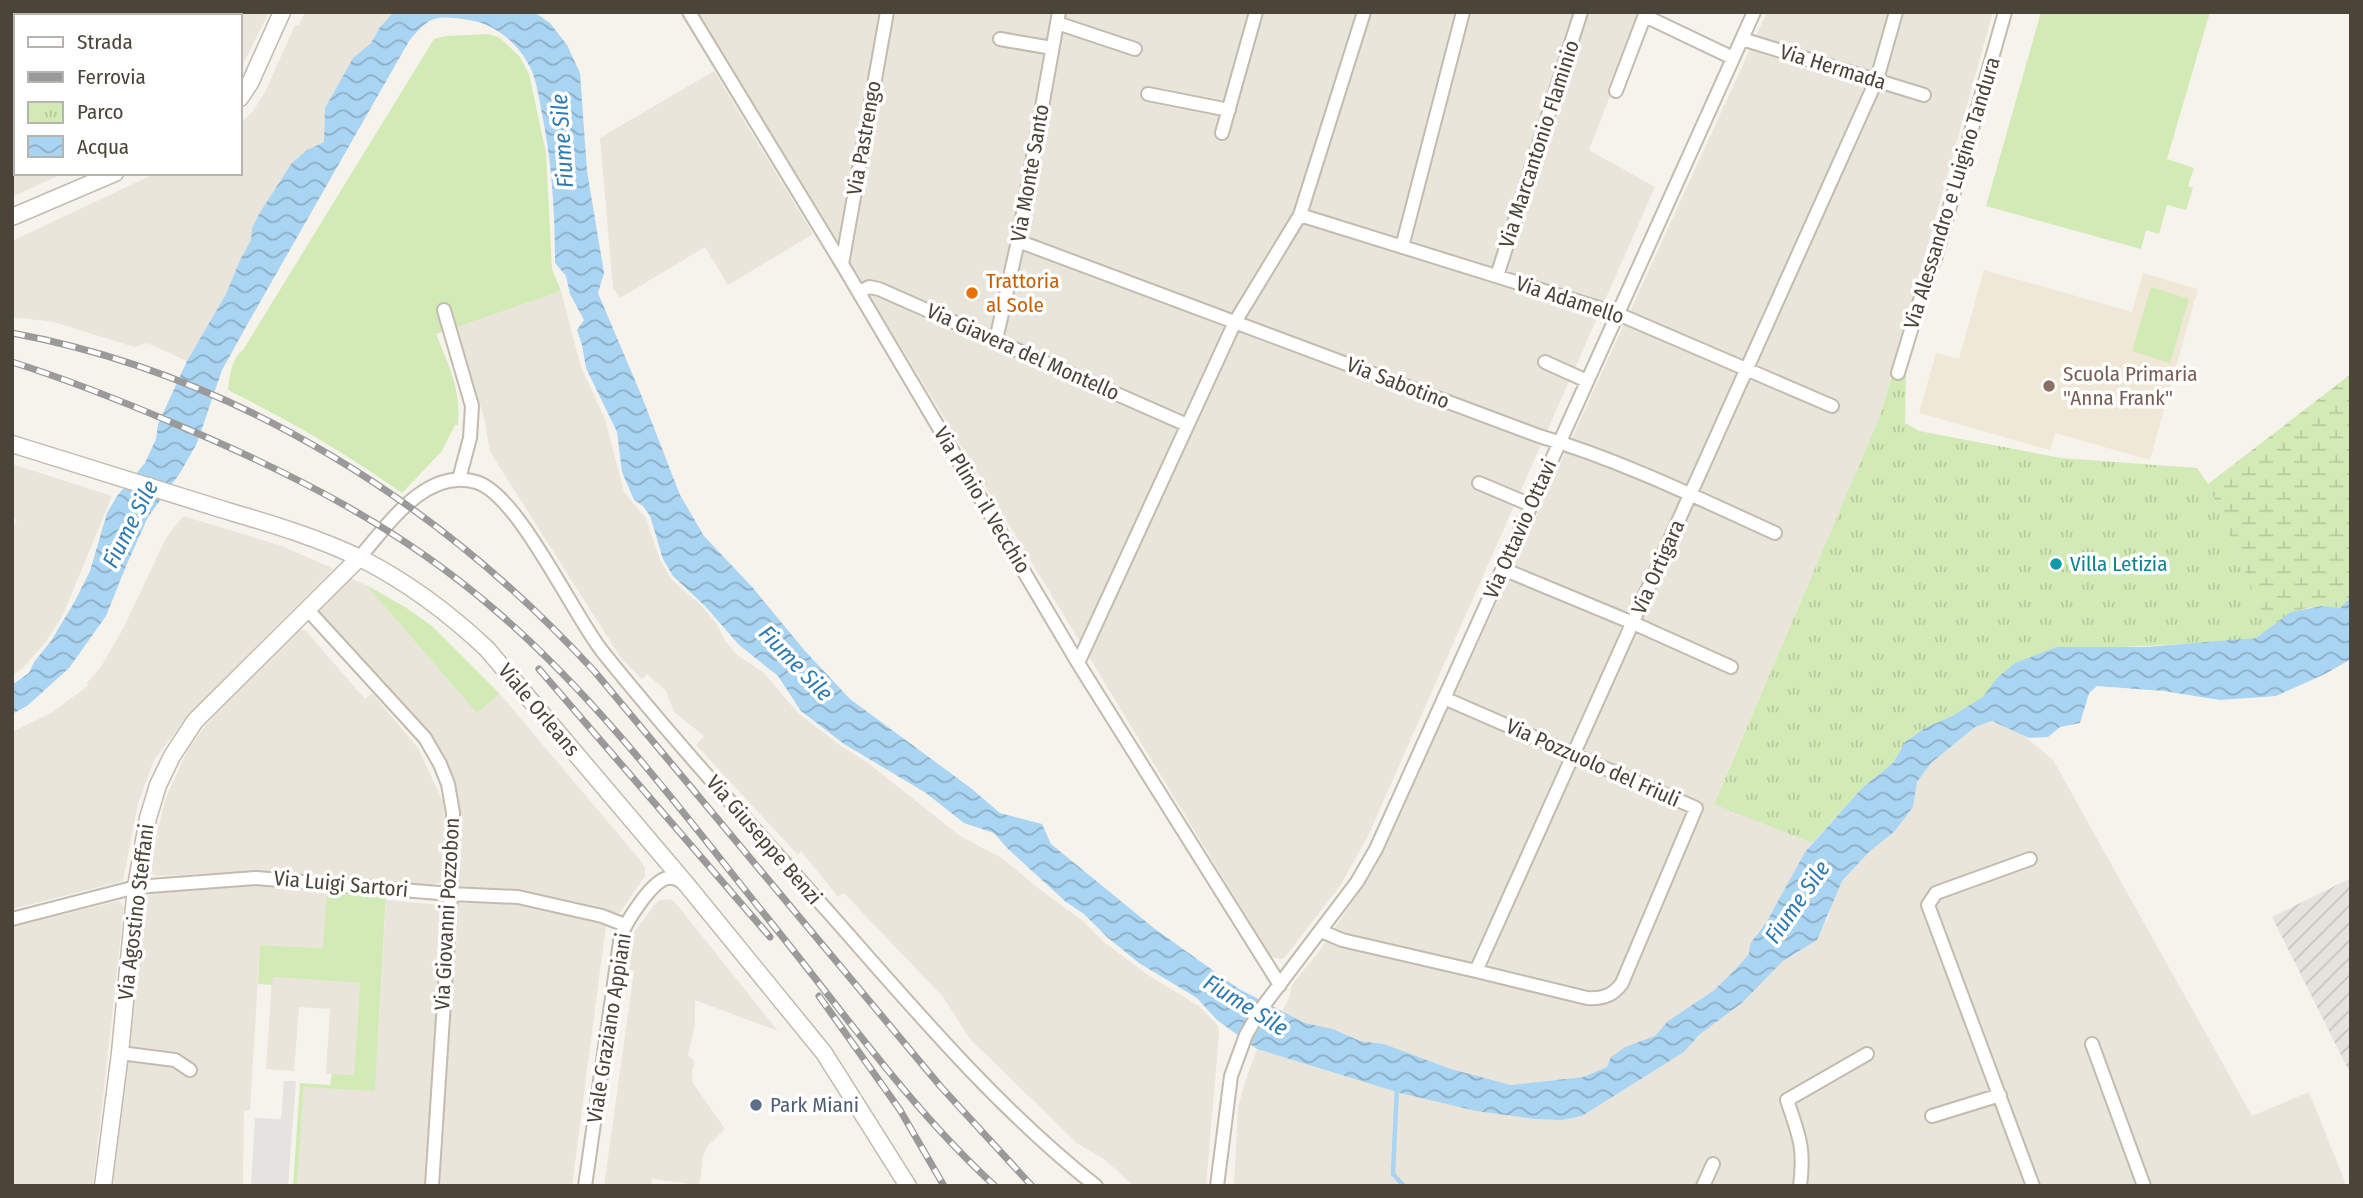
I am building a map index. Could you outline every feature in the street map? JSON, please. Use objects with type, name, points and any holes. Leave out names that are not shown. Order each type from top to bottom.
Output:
[{"type":"street","points":[[242,95],[282,12]]},
{"type":"street","name":"Via Plinio il Vecchio","points":[[689,12],[859,292],[1078,663],[1280,985]]},
{"type":"street","name":"Via Pastrengo","points":[[842,264],[887,12]]},
{"type":"street","points":[[1222,133],[1256,12]]},
{"type":"street","points":[[1078,663],[1235,322],[1300,215],[1364,12]]},
{"type":"street","points":[[1402,247],[1463,12]]},
{"type":"street","name":"Via Marcantonio Flaminio","points":[[1497,276],[1581,12]]},
{"type":"street","name":"Via Ottavio Ottavi","points":[[1217,1186],[1226,1106],[1239,1050],[1253,1022],[1357,882],[1371,858],[1754,12]]},
{"type":"street","name":"Via Ortigara","points":[[1476,971],[1878,79],[1896,12]]},
{"type":"street","name":"Via Alessandro e Luigino Tandura","points":[[1898,373],[1924,284],[1936,259],[2005,12]]},
{"type":"street","points":[[1616,91],[1646,14],[1733,58]]},
{"type":"street","name":"Via Monte Santo","points":[[996,340],[1018,241],[1058,18],[1135,49]]},
{"type":"street","points":[[1000,38],[1052,48]]},
{"type":"street","name":"Via Hermada","points":[[1742,39],[1924,95]]},
{"type":"street","points":[[1148,94],[1228,110]]},
{"type":"street","points":[[12,217],[110,175]]},
{"type":"street","name":"Via Adamello","points":[[1300,215],[1618,314],[1832,405]]},
{"type":"street","name":"Via Sabotino","points":[[1018,241],[1559,442],[1775,533]]},
{"type":"street","name":"Via Giavera del Montello","points":[[859,292],[869,287],[879,289],[1187,425]]},
{"type":"street","points":[[359,558],[415,498],[439,483],[459,479],[470,438],[472,406],[444,310]]},
{"type":"street","points":[[1545,362],[1587,381]]},
{"type":"street","name":"Viale Orleans","points":[[12,444],[307,537],[359,558],[434,604],[487,649],[824,1052],[908,1186]]},
{"type":"street","name":"Via Giuseppe Benzi","points":[[459,479],[482,484],[501,497],[514,513],[599,647],[683,748],[916,1012],[994,1095],[1031,1131],[1096,1186]]},
{"type":"street","points":[[1479,483],[1531,505]]},
{"type":"street","name":"Via Agostino Steffani","points":[[103,1186],[120,1053],[136,887],[150,810],[164,771],[195,721],[359,558]]},
{"type":"street","points":[[1503,569],[1731,667]]},
{"type":"street","name":"Via Giovanni Pozzobon","points":[[307,609],[425,738],[448,784],[453,813],[451,894],[432,1186]]},
{"type":"street","name":"Via Pozzuolo del Friuli","points":[[1444,698],[1696,808],[1622,984],[1610,995],[1595,999],[1476,971]]},
{"type":"street","points":[[652,845],[658,860],[659,881],[675,878],[687,885]]},
{"type":"street","points":[[2030,859],[1936,893],[1928,905],[2033,1186]]},
{"type":"street","name":"Via Luigi Sartori","points":[[12,919],[136,887],[276,878],[451,894],[519,897],[602,916],[625,925]]},
{"type":"street","name":"Viale Graziano Appiani","points":[[585,1186],[617,953],[625,925],[659,881]]},
{"type":"street","points":[[1321,930],[1342,940],[1476,971]]},
{"type":"street","points":[[2092,1044],[2144,1186]]},
{"type":"street","points":[[120,1053],[175,1060],[190,1070]]},
{"type":"street","points":[[1800,1186],[1804,1160],[1802,1145],[1787,1100],[1867,1054]]},
{"type":"street","points":[[1931,1116],[2000,1095]]},
{"type":"street","points":[[1703,1186],[1713,1164]]},
{"type":"shaded area","points":[[269,12],[242,66],[242,14],[215,14]]},
{"type":"shaded area","points":[[305,12],[401,12],[380,27],[371,43],[353,58],[325,108],[324,142],[307,150],[291,164],[279,182],[252,228],[251,240],[226,294],[187,361],[147,343],[134,347],[54,322],[12,317],[12,241],[152,175],[242,175],[242,121],[253,111],[265,92],[295,25],[299,25]]},
{"type":"shaded area","points":[[698,12],[1643,12],[1589,150],[1655,187],[1368,836],[1340,886],[1285,957],[1271,957]]},
{"type":"shaded area","points":[[1767,12],[1993,12],[1880,416],[1714,803],[1812,843],[1767,921],[1757,933],[1749,954],[1733,972],[1713,991],[1668,1021],[1655,1036],[1607,1067],[1583,1077],[1511,1085],[1451,1069],[1384,1044],[1360,1041],[1333,1029],[1305,1023],[1282,1011],[1292,985],[1320,950],[1375,868]]},
{"type":"shaded area","points":[[714,71],[813,234],[728,285],[705,247],[620,298],[613,288],[600,138]]},
{"type":"shaded area","points":[[14,157],[14,175],[60,175],[12,197]]},
{"type":"shaded area","name":"Scuola Primaria \"Anna Frank\"","points":[[1984,270],[2132,312],[2143,273],[2198,289],[2150,460],[2055,433],[2050,450],[1919,413],[1936,353],[1959,359]]},
{"type":"shaded area","points":[[561,291],[581,367],[605,419],[624,492],[646,518],[660,560],[672,580],[702,606],[737,655],[763,672],[798,713],[868,763],[960,836],[1002,858],[1083,921],[1104,942],[1148,975],[1199,1006],[1218,1026],[1206,1186],[1134,1186],[1104,1159],[1078,1144],[970,1039],[943,997],[844,893],[838,897],[801,851],[798,855],[696,745],[704,736],[674,712],[666,691],[647,674],[642,679],[621,658],[490,452],[484,417],[454,327]]},
{"type":"shaded area","points":[[12,464],[112,496],[63,615],[45,643],[22,669],[12,675],[12,530],[17,520],[12,518]]},
{"type":"shaded area","points":[[183,516],[279,545],[332,570],[188,716],[154,760],[138,803],[123,881],[12,909],[12,732],[51,713],[88,686],[87,683],[102,665],[123,629],[166,538]]},
{"type":"shaded area","points":[[350,578],[366,585],[477,713],[500,694],[640,860],[645,868],[645,876],[620,913],[518,891],[459,886],[462,830],[457,795],[450,779],[319,614],[320,608]]},
{"type":"shaded area","points":[[297,630],[305,630],[365,699],[372,693],[418,748],[443,802],[447,845],[445,879],[442,882],[433,885],[264,871],[156,876],[151,873],[153,850],[165,800],[188,749],[205,726]]},
{"type":"shaded area","points":[[1992,721],[2023,735],[2053,760],[2252,1116],[2309,1092],[2346,1185],[1234,1186],[1238,1107],[1257,1049],[1400,1093],[1476,1111],[1562,1120],[1582,1116],[1684,1052],[1699,1035],[1743,1002],[1783,961],[1799,952],[1828,919],[1831,903],[1842,881],[1869,852],[1895,831],[1913,807],[1917,782],[1931,763],[1975,727]]},
{"type":"shaded area","points":[[2351,878],[2351,1075],[2272,917]]},
{"type":"shaded area","points":[[261,883],[327,890],[324,948],[260,945],[250,1110],[244,1111],[243,1186],[113,1186],[127,1057],[179,1058],[179,1052],[128,1046],[143,899],[150,894]]},
{"type":"shaded area","points":[[669,899],[674,901],[778,1031],[695,1000],[695,1025],[688,1055],[695,1062],[692,1070],[693,1083],[725,1129],[707,1147],[703,1156],[700,1182],[689,1186],[685,1183],[652,1179],[651,1186],[604,1186],[634,971],[628,969],[630,949],[635,931],[655,904]]},
{"type":"shaded area","points":[[386,900],[441,905],[445,909],[425,1186],[297,1186],[304,1087],[375,1090]]},
{"type":"shaded area","points":[[119,901],[124,907],[93,1186],[12,1186],[12,927]]},
{"type":"shaded area","points":[[457,903],[518,904],[606,925],[572,1186],[440,1186]]},
{"type":"shaded area","points":[[272,977],[360,983],[354,1075],[326,1074],[330,1009],[299,1007],[294,1071],[266,1069]]},
{"type":"shaded area","points":[[284,1081],[296,1081],[288,1186],[251,1186],[255,1118],[281,1119]]},
{"type":"green space","points":[[2041,12],[2210,12],[2167,159],[2194,168],[2188,186],[2193,188],[2186,210],[2167,205],[2159,234],[2146,230],[2141,249],[1986,206]]},
{"type":"green space","points":[[489,34],[500,38],[520,57],[529,74],[546,153],[552,269],[561,291],[436,334],[456,388],[458,425],[455,425],[442,451],[402,493],[317,438],[228,390],[230,373],[239,353],[434,39]]},
{"type":"green space","points":[[2151,287],[2189,299],[2170,363],[2132,351]]},
{"type":"green space","points":[[1893,371],[1906,375],[1905,423],[1919,431],[2061,458],[2197,468],[2208,484],[2269,629],[2257,638],[2227,642],[2102,648],[1997,678],[1984,697],[1925,728],[1905,742],[1893,763],[1862,788],[1812,843],[1714,804],[1880,416]]},
{"type":"green space","points":[[2351,374],[2351,597],[2340,608],[2318,607],[2302,610],[2269,629],[2208,484]]},
{"type":"green space","points":[[366,585],[432,626],[500,694],[477,713]]},
{"type":"green space","points":[[327,890],[386,894],[375,1091],[304,1087],[297,1186],[293,1186],[300,1083],[330,1085],[332,1074],[354,1075],[360,983],[273,977],[272,985],[258,984],[260,945],[323,948]]},
{"type":"water","name":"Fiume Sile","points":[[394,12],[534,12],[550,23],[567,45],[580,73],[587,171],[604,273],[598,293],[680,495],[704,536],[753,588],[805,651],[850,699],[972,789],[1000,813],[1042,824],[1051,844],[1155,929],[1239,989],[1305,1023],[1333,1029],[1360,1041],[1384,1044],[1451,1069],[1511,1085],[1583,1077],[1607,1067],[1611,1057],[1625,1047],[1655,1036],[1668,1021],[1713,991],[1733,972],[1749,954],[1750,944],[1767,921],[1805,852],[1862,788],[1893,763],[1905,742],[1925,728],[1952,716],[1983,697],[1997,678],[2015,663],[2057,647],[2146,647],[2256,638],[2291,612],[2322,606],[2340,608],[2351,597],[2351,659],[2276,696],[2220,700],[2164,691],[2097,686],[2089,693],[2080,723],[2060,727],[2048,737],[2029,738],[1992,721],[1975,727],[1931,763],[1917,782],[1913,807],[1895,831],[1869,852],[1842,881],[1817,940],[1783,961],[1743,1002],[1699,1035],[1684,1052],[1582,1116],[1562,1120],[1535,1119],[1476,1111],[1400,1093],[1257,1049],[1217,1020],[1197,998],[1139,963],[1107,937],[1007,848],[994,833],[964,823],[926,793],[844,744],[801,711],[778,676],[739,645],[705,606],[673,576],[663,559],[650,516],[643,506],[634,500],[622,472],[617,432],[586,368],[577,330],[584,320],[570,294],[566,276],[555,263],[551,169],[539,96],[532,72],[519,50],[505,36],[488,25],[458,18],[441,18],[423,26],[409,41],[247,325],[222,370],[197,443],[180,473],[148,517],[106,616],[69,668],[27,706],[12,714],[12,685],[29,673],[75,601],[90,571],[107,513],[117,496],[145,463],[156,439],[158,424],[187,361],[226,294],[251,240],[252,228],[259,214],[291,164],[307,150],[324,142],[325,108],[353,58],[371,43],[380,27]]},
{"type":"waterway","points":[[1397,1086],[1393,1174],[1404,1186]]},
{"type":"railway","points":[[12,333],[96,353],[177,380],[255,414],[330,455],[402,502],[471,554],[535,611],[595,672],[941,1087],[1032,1186]]},
{"type":"railway","points":[[12,362],[158,416],[304,483],[421,553],[495,610],[569,680],[637,756],[875,1055],[933,1123],[995,1186]]},
{"type":"railway","points":[[539,669],[770,937]]},
{"type":"railway","points":[[819,996],[900,1110],[944,1186]]},
{"type":"place","name":"Trattoria al Sole","points":[[972,293]]},
{"type":"place","name":"Scuola Primaria \"Anna Frank\"","points":[[2049,386]]},
{"type":"place","name":"Villa Letizia","points":[[2056,564]]},
{"type":"place","name":"Park Miani","points":[[756,1105]]}]
